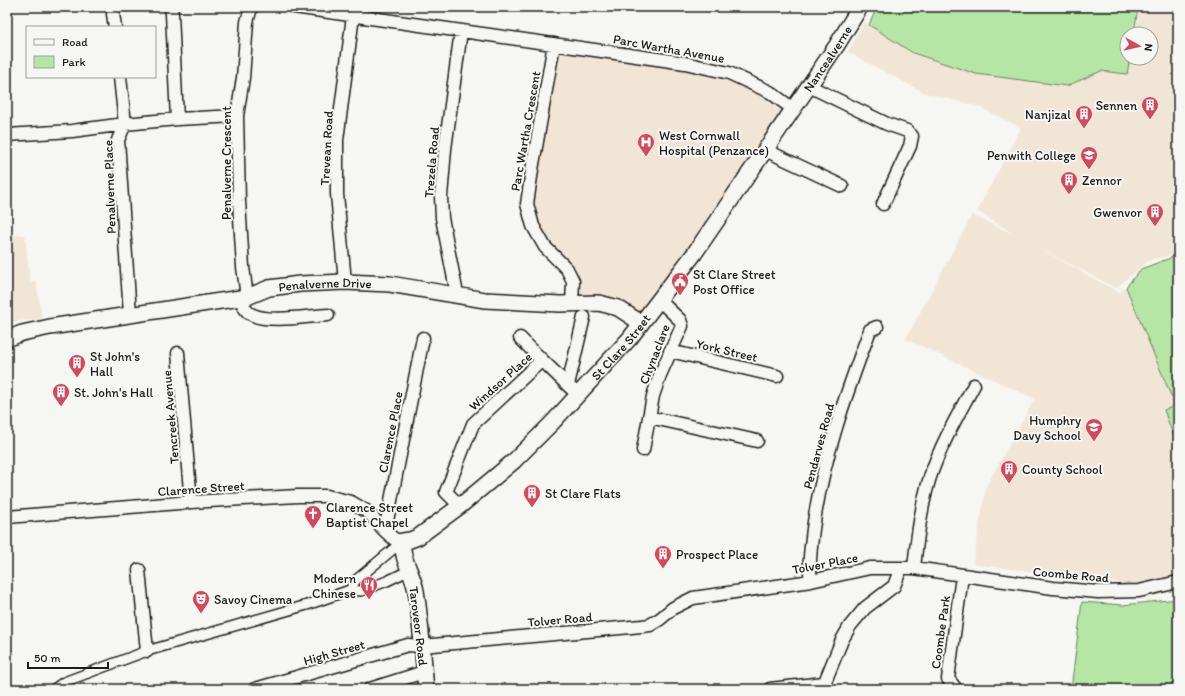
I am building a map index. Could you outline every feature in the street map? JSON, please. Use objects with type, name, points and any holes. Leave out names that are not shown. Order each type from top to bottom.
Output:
[{"type":"street","points":[[115,26],[113,14],[117,7]]},
{"type":"street","points":[[171,7],[177,119]]},
{"type":"street","name":"Penalverne Crescent","points":[[244,297],[239,202],[237,116],[243,78],[247,22],[253,7]]},
{"type":"street","name":"Parc Wartha Avenue","points":[[294,7],[685,63],[729,73],[770,92],[793,109]]},
{"type":"street","name":"Nancealverne","points":[[793,109],[837,45],[860,7]]},
{"type":"street","name":"Trevean Road","points":[[345,282],[337,194],[337,140],[354,16]]},
{"type":"street","name":"Trezela Road","points":[[455,295],[456,289],[442,218],[441,197],[449,112],[461,31]]},
{"type":"street","name":"Parc Wartha Crescent","points":[[554,44],[527,204],[533,226],[545,247],[567,269],[573,281],[572,304]]},
{"type":"street","points":[[7,135],[72,131],[125,124],[120,78]]},
{"type":"street","points":[[809,86],[887,124],[907,131],[912,136],[910,146],[884,204]]},
{"type":"street","name":"St Clare Street","points":[[403,541],[418,537],[460,506],[514,461],[552,424],[573,390],[642,323],[694,254],[793,109]]},
{"type":"street","name":"Penalverne Place","points":[[130,314],[118,140],[125,124],[177,119],[237,116]]},
{"type":"street","points":[[765,150],[842,186]]},
{"type":"street","name":"Penalverne Drive","points":[[7,339],[22,333],[50,327],[244,297],[269,288],[300,284],[345,282],[390,284],[485,300],[572,304],[599,303],[618,308],[642,323]]},
{"type":"street","points":[[244,297],[244,308],[252,315],[263,318],[328,316]]},
{"type":"street","name":"Chynaclare","points":[[642,450],[653,396],[660,375],[682,326],[680,320],[659,300]]},
{"type":"street","points":[[573,390],[584,317]]},
{"type":"street","name":"Pendarves Road","points":[[811,581],[809,571],[811,544],[821,483],[838,420],[864,344],[870,330],[877,327]]},
{"type":"street","name":"Clarence Place","points":[[385,531],[423,338]]},
{"type":"street","points":[[520,338],[542,360]]},
{"type":"street","name":"York Street","points":[[670,351],[777,376]]},
{"type":"street","name":"Tencreek Avenue","points":[[178,353],[191,502]]},
{"type":"street","name":"Windsor Place","points":[[460,506],[446,492],[473,424],[542,360],[573,390]]},
{"type":"street","points":[[914,568],[919,524],[930,477],[948,432],[974,385]]},
{"type":"street","points":[[649,417],[757,441]]},
{"type":"street","name":"Clarence Street","points":[[7,516],[191,502],[298,496],[327,496],[351,502],[368,512],[394,539],[403,541]]},
{"type":"street","points":[[350,590],[356,580],[403,541]]},
{"type":"street","name":"Taroveor Road","points":[[403,541],[402,548],[408,571],[416,590],[426,689]]},
{"type":"street","name":"Tolver Place","points":[[694,598],[811,581],[870,568],[914,568],[962,576]]},
{"type":"street","points":[[770,689],[823,686],[842,640],[850,626],[865,608],[894,586],[901,568]]},
{"type":"street","points":[[139,570],[147,651]]},
{"type":"street","points":[[54,689],[64,682],[147,651],[350,590],[361,591],[408,571]]},
{"type":"street","name":"Coombe Road","points":[[962,576],[1053,588],[1098,592],[1139,591],[1178,582]]},
{"type":"street","name":"Coombe Park","points":[[956,689],[948,678],[962,576]]},
{"type":"street","name":"Tolver Road","points":[[422,646],[646,626],[660,619],[673,608],[694,598]]},
{"type":"street","name":"High Street","points":[[255,689],[408,645],[422,646]]},
{"type":"street","points":[[370,689],[424,672]]},
{"type":"shaded area","name":"Humphry Davy School","points":[[1139,7],[1178,7],[1178,253],[1148,261],[1116,288],[1035,246],[1120,293],[1141,269],[1178,255],[1178,574],[1138,585],[973,564],[986,486],[1035,399],[906,339],[972,215],[1015,235],[977,211],[1021,128],[977,106],[925,93],[848,52],[864,22],[913,53],[975,74],[1067,86],[1101,71],[1127,74],[1129,66],[1159,66],[1159,26],[1137,26]]},
{"type":"shaded area","name":"West Cornwall Hospital (Penzance)","points":[[556,48],[723,77],[765,95],[786,110],[644,314],[623,301],[579,297],[578,276],[547,245],[538,229],[531,204]]},
{"type":"shaded area","points":[[7,232],[10,236],[25,235],[30,282],[36,281],[42,319],[7,322]]},
{"type":"green space","points":[[877,7],[1138,7],[1135,26],[1119,26],[1119,66],[1128,66],[1127,74],[1101,71],[1067,86],[976,74],[913,53],[869,25]]},
{"type":"green space","points":[[1178,255],[1178,396],[1172,398],[1126,287],[1141,269]]},
{"type":"green space","points":[[1178,405],[1178,448],[1164,410]]},
{"type":"green space","points":[[1178,599],[1178,689],[1071,689],[1082,602],[1123,605]]},
{"type":"place","name":"Sennen","points":[[1150,120]]},
{"type":"place","name":"Nanjizal","points":[[1084,129]]},
{"type":"place","name":"West Cornwall Hospital (Penzance)","points":[[646,157]]},
{"type":"place","name":"Penwith College","points":[[1089,170]]},
{"type":"place","name":"Zennor","points":[[1069,195]]},
{"type":"place","name":"Gwenvor","points":[[1155,227]]},
{"type":"place","name":"St Clare Street Post Office","points":[[680,296]]},
{"type":"place","name":"St John's Hall","points":[[77,378]]},
{"type":"place","name":"St. John's Hall","points":[[61,407]]},
{"type":"place","name":"Humphry Davy School","points":[[1094,442]]},
{"type":"place","name":"County School","points":[[1009,484]]},
{"type":"place","name":"St Clare Flats","points":[[532,508]]},
{"type":"place","name":"Clarence Street Baptist Chapel","points":[[313,529]]},
{"type":"place","name":"Prospect Place","points":[[663,569]]},
{"type":"place","name":"Modern Chinese","points":[[369,600]]},
{"type":"place","name":"Savoy Cinema","points":[[201,614]]}]
